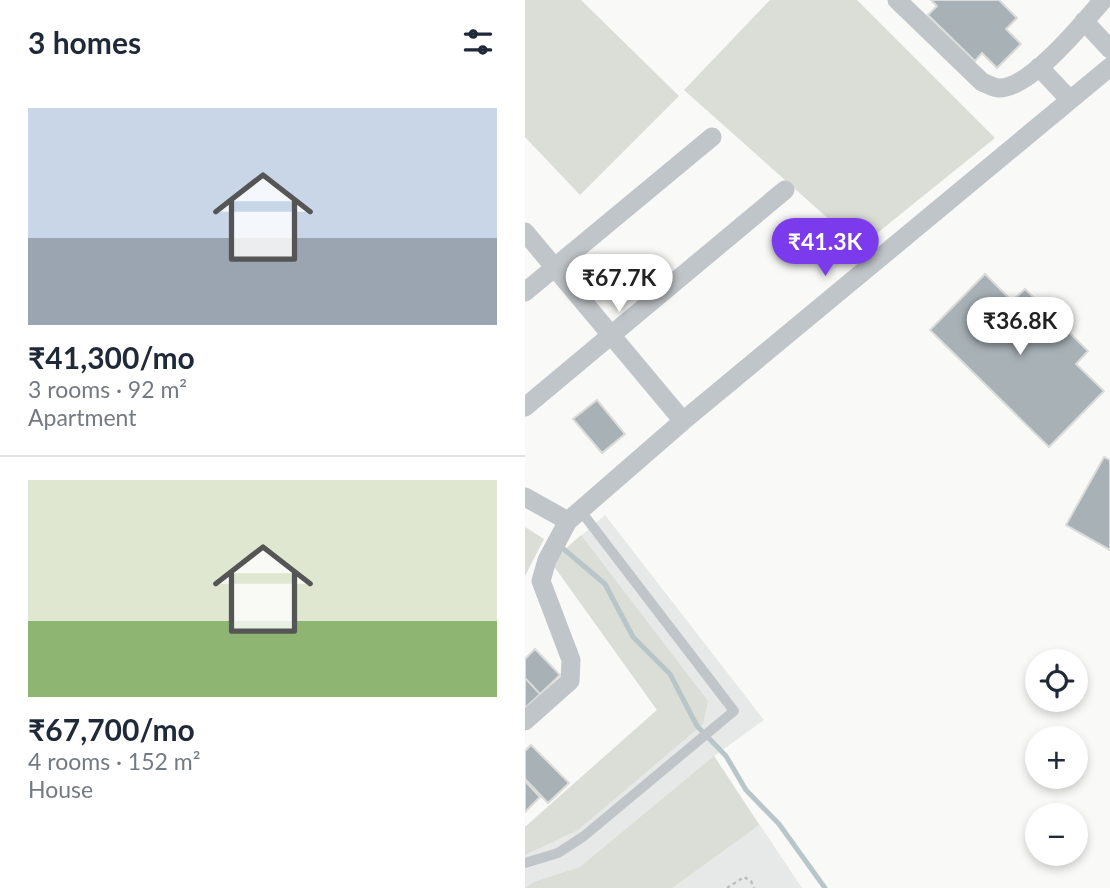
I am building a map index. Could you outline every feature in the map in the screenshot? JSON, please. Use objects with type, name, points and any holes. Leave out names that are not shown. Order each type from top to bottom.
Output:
[{"type":"street","points":[[897,0],[982,82],[998,88],[1014,84],[1038,67],[1103,0]]},
{"type":"street","points":[[1084,21],[1110,49]]},
{"type":"street","points":[[1038,67],[1070,100]]},
{"type":"street","points":[[525,721],[570,681],[571,660],[541,581],[547,561],[567,527],[683,421],[1110,67]]},
{"type":"street","points":[[525,292],[712,137]]},
{"type":"street","points":[[525,407],[785,190]]},
{"type":"street","points":[[525,232],[683,421]]},
{"type":"street","points":[[525,497],[567,527]]},
{"type":"lane","points":[[525,863],[546,858],[571,845],[734,711],[567,527]]},
{"type":"path","points":[[727,888],[744,877],[751,881],[754,888]]},
{"type":"shaded area","points":[[525,0],[581,0],[679,96],[580,195],[525,137]]},
{"type":"shaded area","points":[[770,0],[857,0],[995,138],[860,247],[684,90]]},
{"type":"shaded area","points":[[605,515],[764,720],[714,756],[802,888],[525,888],[525,827],[657,710],[551,562]]},
{"type":"shaded area","points":[[525,527],[544,539],[525,576]]},
{"type":"shaded area","points":[[581,535],[708,701],[703,724],[578,830],[525,855],[525,827],[657,710],[551,562]]},
{"type":"shaded area","points":[[714,756],[759,825],[672,888],[525,888],[534,882],[580,867]]},
{"type":"building","points":[[931,0],[999,0],[1017,18],[1006,29],[1021,44],[997,68],[982,53],[975,61],[928,15],[937,6]]},
{"type":"building","points":[[985,274],[1012,301],[1025,289],[1088,351],[1076,364],[1104,391],[1049,447],[930,330]]},
{"type":"building","points":[[597,400],[625,434],[602,453],[573,419]]},
{"type":"building","points":[[1104,457],[1110,460],[1110,550],[1066,525]]},
{"type":"building","points":[[535,649],[560,675],[540,694],[525,678],[525,659]]},
{"type":"building","points":[[525,678],[540,694],[525,708]]},
{"type":"building","points":[[531,745],[569,783],[548,803],[525,779],[525,751]]},
{"type":"building","points":[[525,781],[540,797],[525,812]]},
{"type":"waterway","points":[[559,545],[605,584],[633,637],[670,674],[697,726],[726,756],[746,790],[779,824],[825,888]]}]
